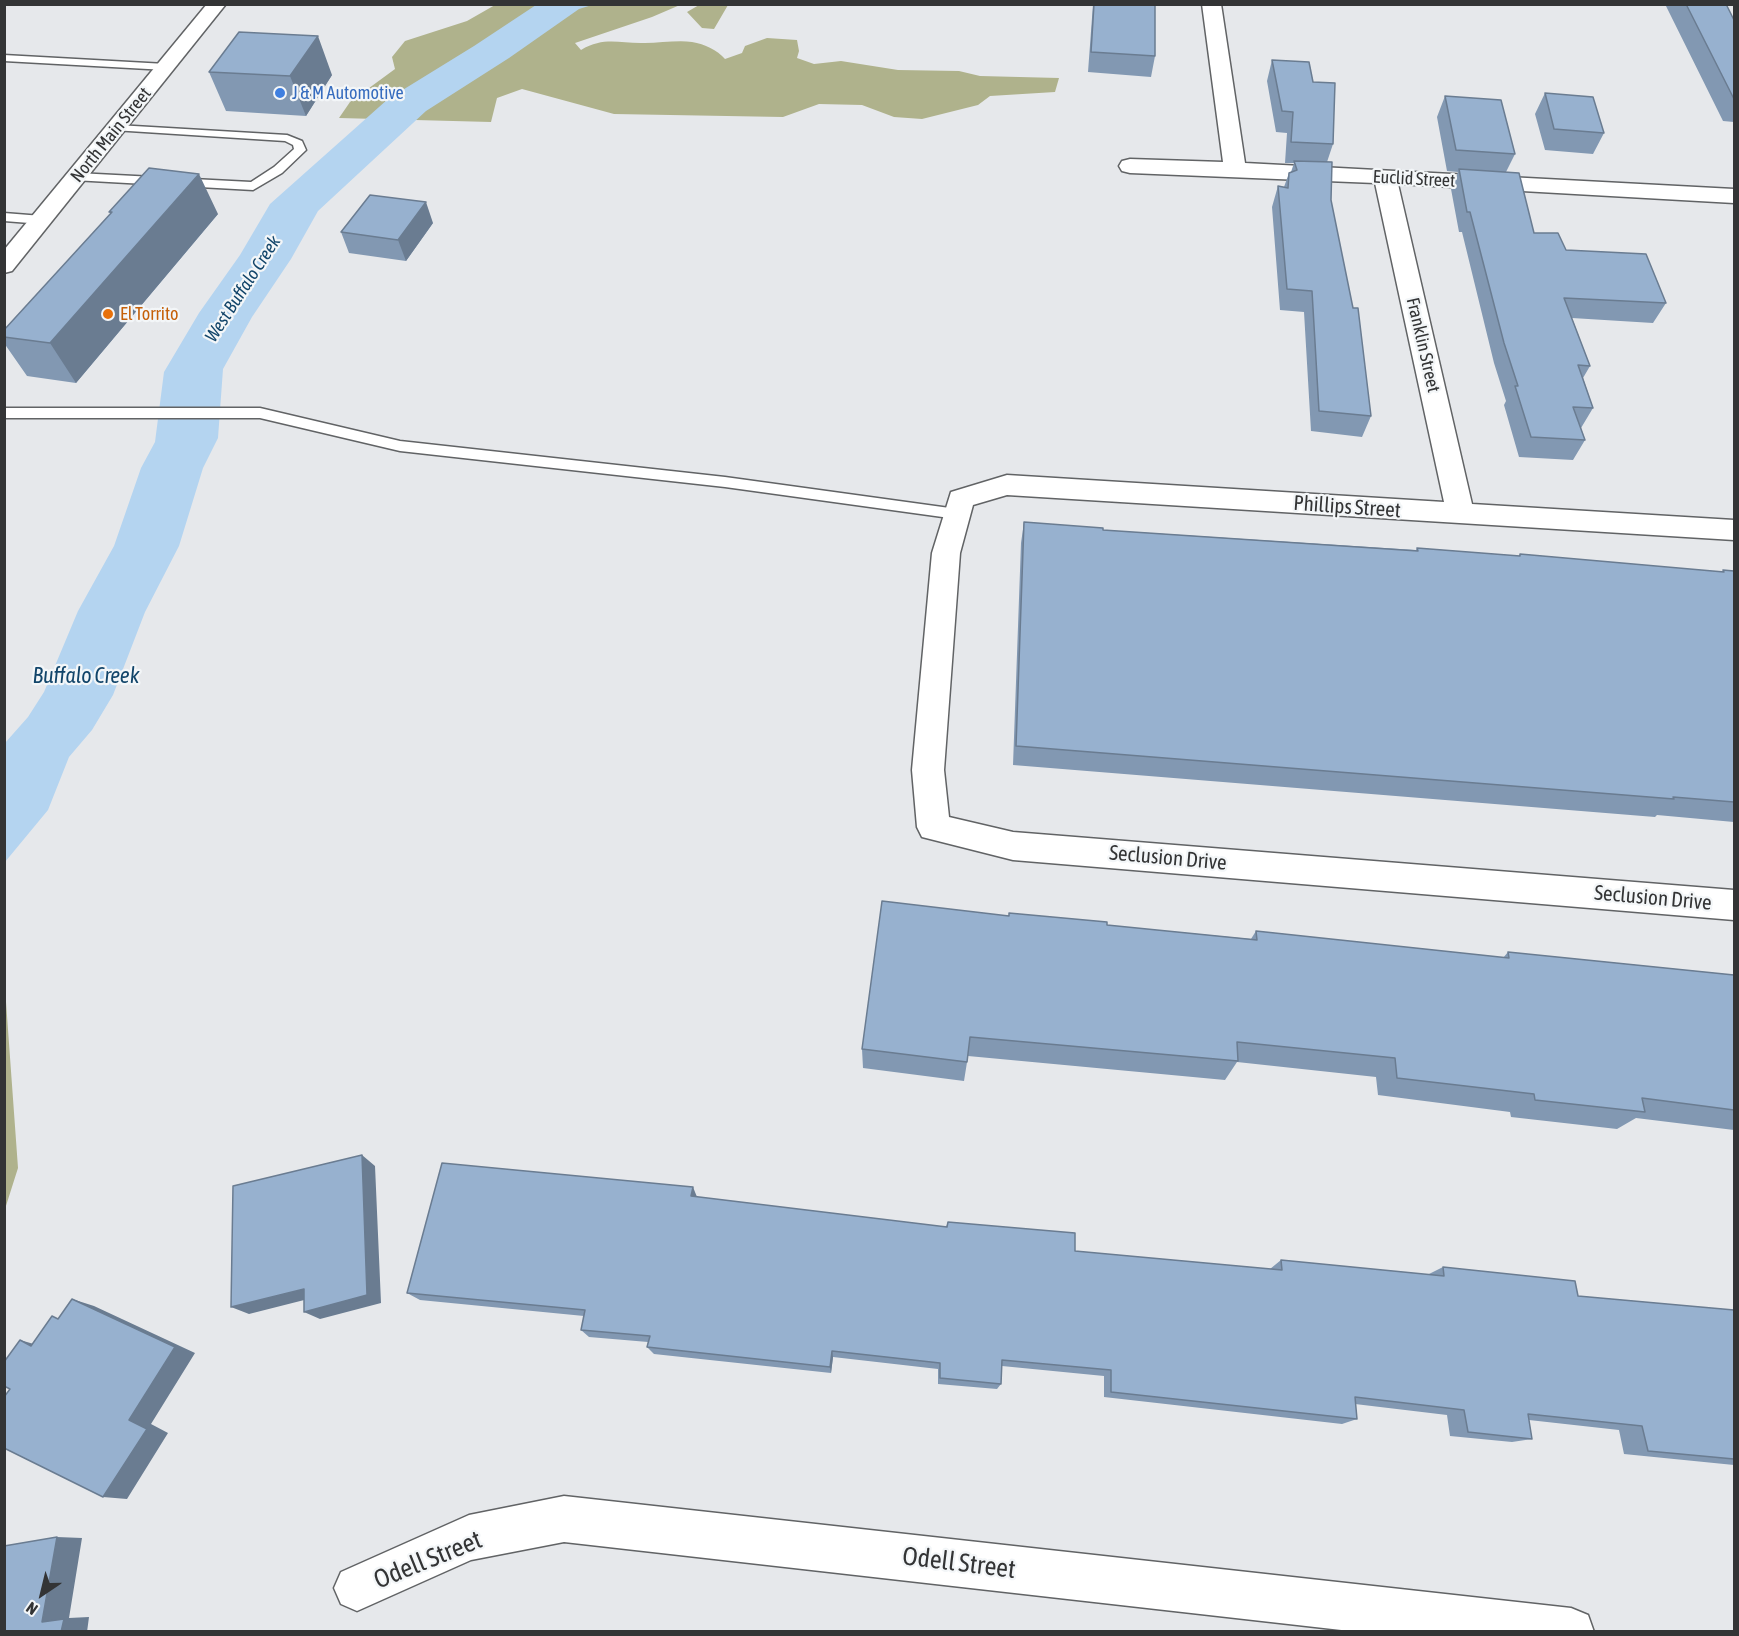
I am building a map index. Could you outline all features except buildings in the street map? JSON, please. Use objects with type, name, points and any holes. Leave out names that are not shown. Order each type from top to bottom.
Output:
[{"type":"street","name":"North Main Street","points":[[4,266],[217,4]]},
{"type":"street","points":[[1211,4],[1235,169]]},
{"type":"street","name":"Euclid Street","points":[[1130,166],[1235,169],[1734,196]]},
{"type":"street","name":"Franklin Street","points":[[1385,177],[1460,514]]},
{"type":"street","name":"Phillips Street","points":[[959,506],[1007,485],[1734,530]]},
{"type":"street","name":"Seclusion Drive","points":[[959,506],[946,553],[928,770],[934,826],[1013,846],[1734,904]]},
{"type":"street","name":"Odell Street","points":[[357,1588],[469,1538],[564,1519],[1572,1632]]},
{"type":"lane","points":[[4,57],[166,66]]},
{"type":"lane","points":[[77,177],[253,186],[278,170],[300,150],[298,143],[287,138],[117,128]]},
{"type":"lane","points":[[4,217],[42,220]]},
{"type":"lane","points":[[4,413],[260,413],[400,446],[959,506]]},
{"type":"green space","points":[[495,5],[680,5],[575,43],[581,50],[605,42],[687,41],[706,46],[725,59],[742,53],[745,46],[767,38],[797,40],[799,51],[797,58],[814,64],[841,61],[898,70],[959,71],[980,76],[1059,78],[1055,92],[990,96],[978,105],[922,119],[894,117],[862,105],[819,104],[783,117],[614,114],[522,89],[497,98],[491,122],[339,118],[350,102],[395,69],[392,57],[405,41],[467,21]]},
{"type":"green space","points":[[699,5],[728,5],[714,29],[702,28],[687,12]]},
{"type":"green space","points":[[5,988],[18,1168],[4,1209]]},
{"type":"water","name":"Buffalo Creek","points":[[536,5],[592,5],[579,9],[509,58],[426,111],[318,211],[291,259],[252,317],[223,369],[218,438],[203,468],[179,546],[145,612],[113,695],[92,730],[69,757],[48,810],[5,862],[5,743],[28,717],[44,692],[78,611],[114,546],[141,468],[155,442],[164,372],[199,313],[240,255],[270,204],[388,99]]},
{"type":"place","name":"J & M Automotive","points":[[280,93]]},
{"type":"place","name":"El Torrito","points":[[108,314]]},
{"type":"water label","name":"West Buffalo Creek","points":[[243,289]]}]
